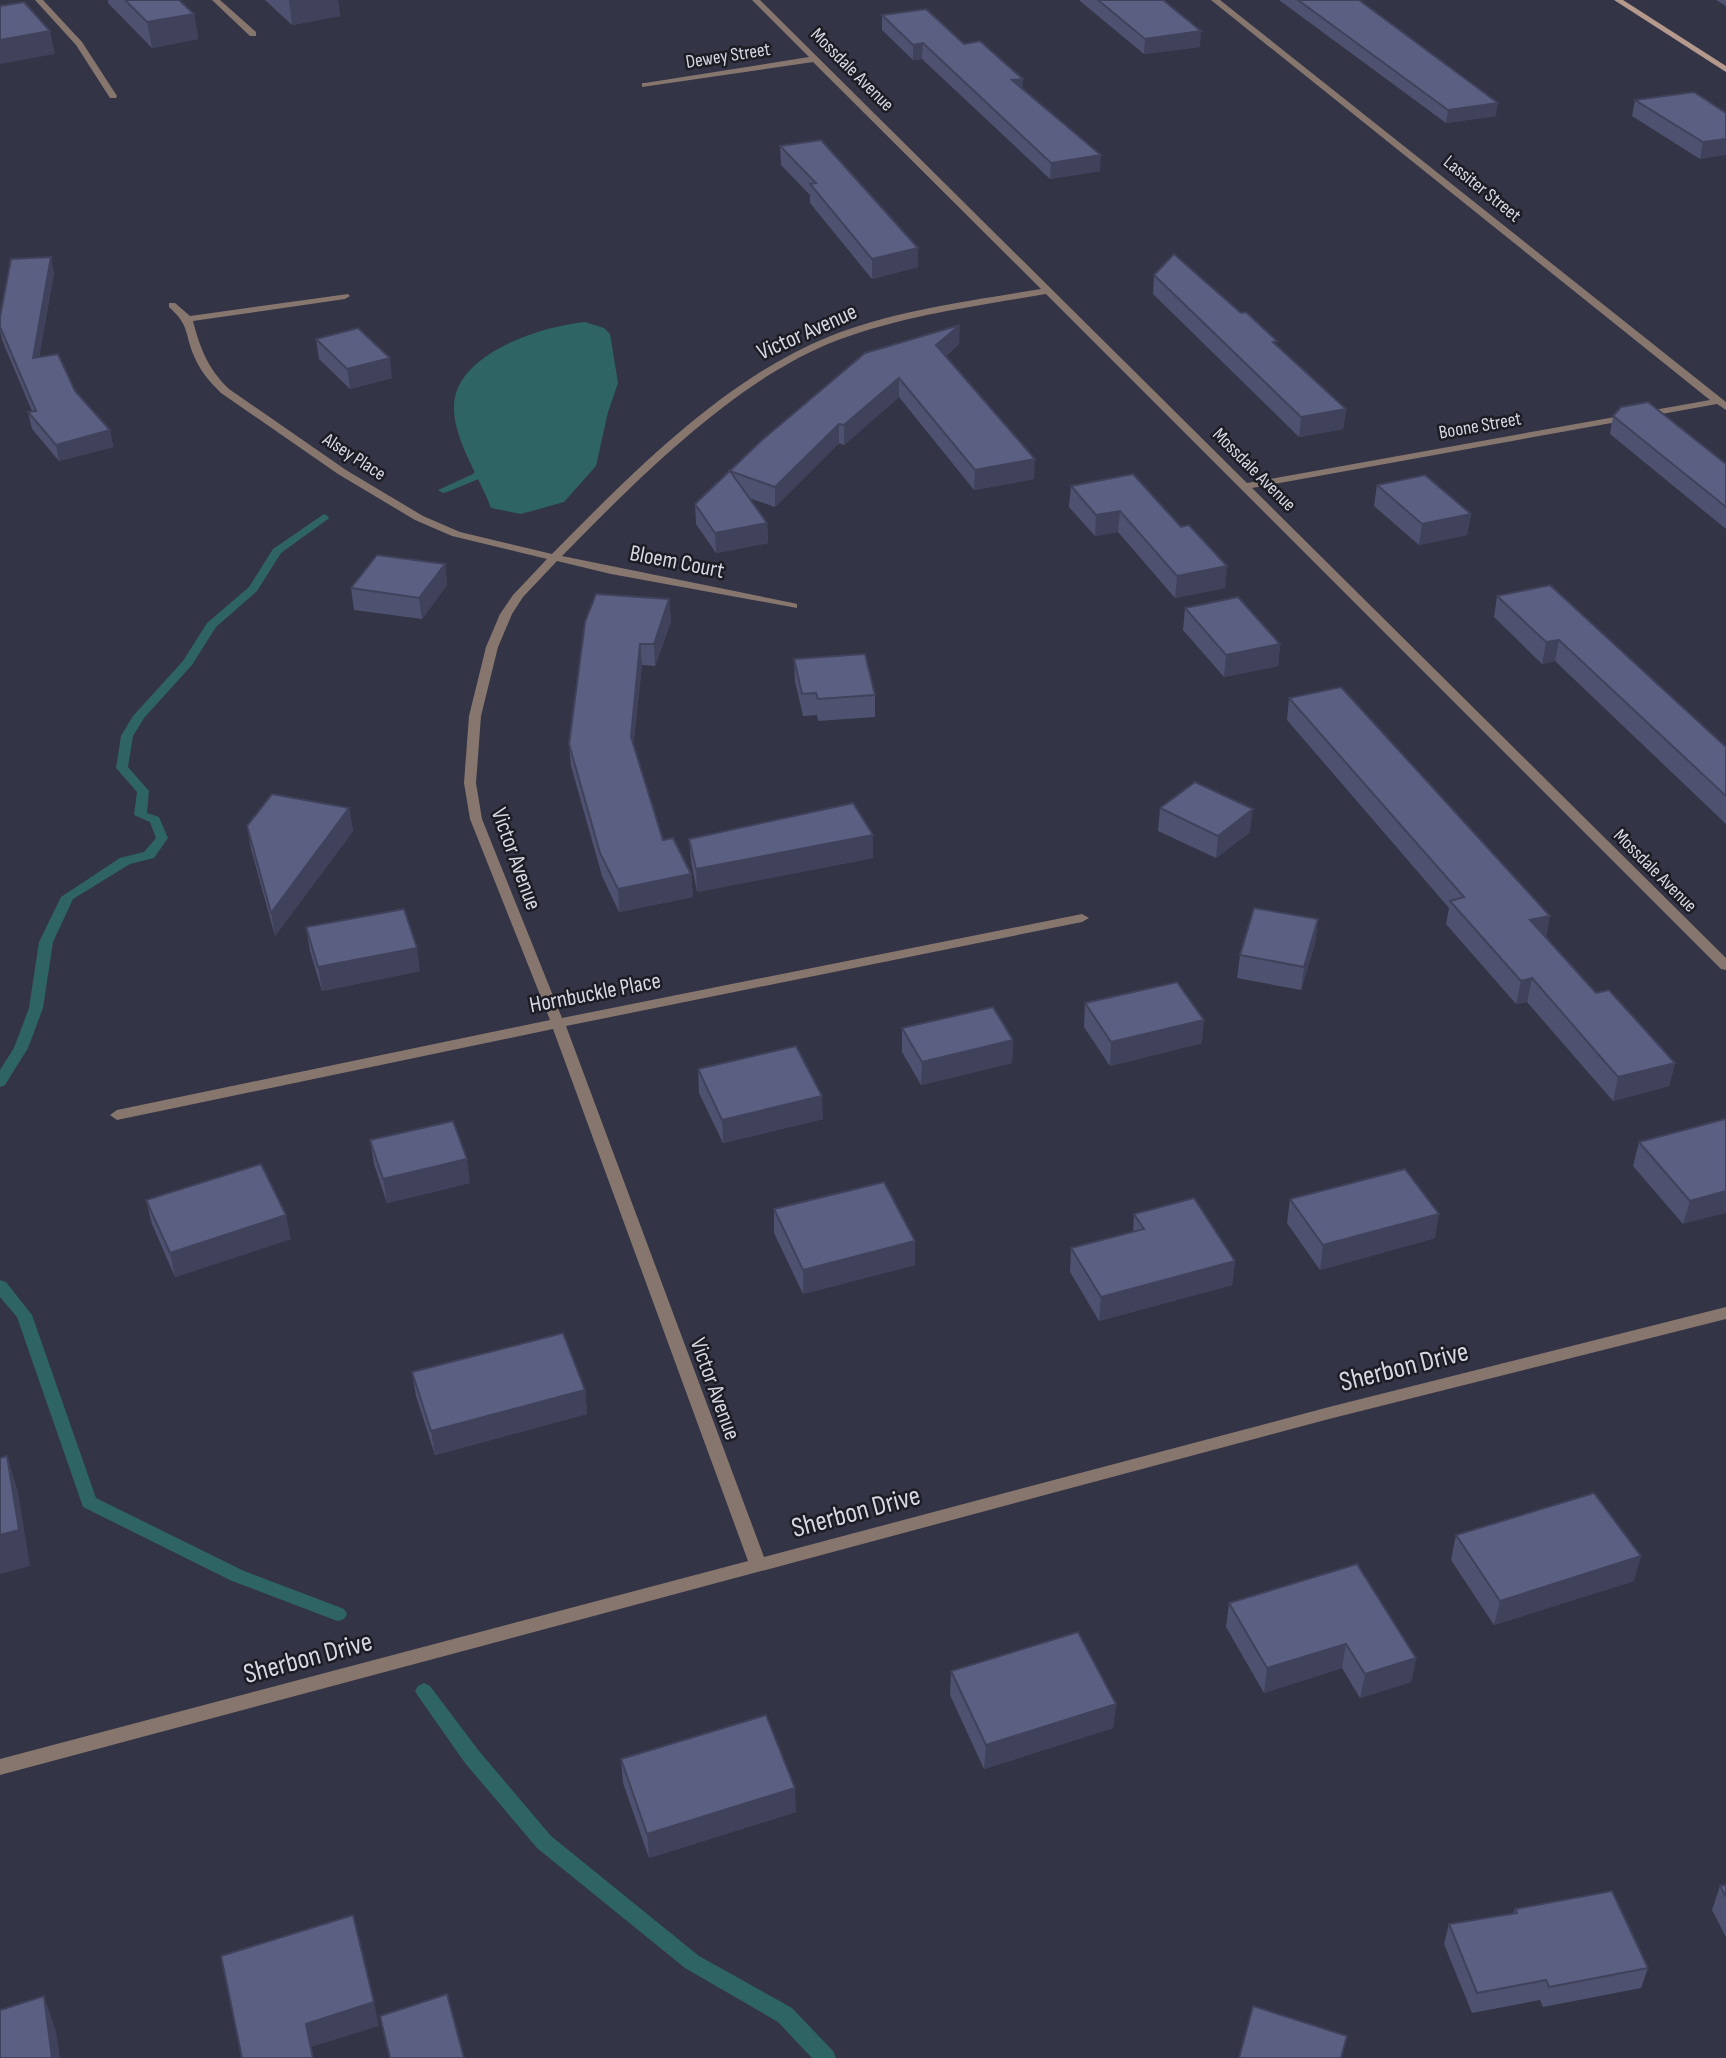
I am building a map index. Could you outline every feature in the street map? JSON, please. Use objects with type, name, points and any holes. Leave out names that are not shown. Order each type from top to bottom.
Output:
[{"type":"street","points":[[39,0],[79,44],[113,96]]},
{"type":"street","points":[[216,0],[253,34]]},
{"type":"street","name":"Mossdale Avenue","points":[[757,0],[1726,966]]},
{"type":"street","name":"Lassiter Street","points":[[1214,0],[1722,404]]},
{"type":"street","points":[[1618,0],[1726,70]]},
{"type":"street","name":"Dewey Street","points":[[646,85],[815,59]]},
{"type":"street","name":"Victor Avenue","points":[[758,1565],[558,1024],[477,819],[470,783],[475,716],[492,647],[506,614],[519,595],[553,557],[624,488],[736,391],[794,356],[834,338],[909,316],[1049,291]]},
{"type":"street","points":[[172,305],[188,319],[345,296]]},
{"type":"street","name":"Alsey Place","points":[[188,319],[200,363],[210,378],[342,472],[419,517],[456,534],[553,557]]},
{"type":"street","name":"Boone Street","points":[[1247,486],[1722,404]]},
{"type":"street","name":"Bloem Court","points":[[553,557],[793,606]]},
{"type":"street","name":"Hornbuckle Place","points":[[117,1115],[1082,918]]},
{"type":"street","name":"Sherbon Drive","points":[[0,1768],[1343,1410],[1726,1312]]},
{"type":"shaded area","points":[[585,322],[604,328],[610,334],[618,383],[608,412],[596,466],[564,502],[521,514],[491,508],[458,432],[454,407],[458,388],[468,372],[503,346],[546,330]]},
{"type":"building","points":[[125,0],[179,0],[194,14],[147,22]]},
{"type":"building","points":[[1098,0],[1163,0],[1201,31],[1145,39]]},
{"type":"building","points":[[1298,0],[1359,0],[1498,103],[1448,110]]},
{"type":"building","points":[[24,2],[50,31],[0,40],[0,6]]},
{"type":"building","points":[[926,9],[964,44],[980,41],[1023,79],[1012,80],[1101,155],[1051,163],[923,43],[913,45],[882,15]]},
{"type":"building","points":[[1694,92],[1726,113],[1726,139],[1703,142],[1635,100]]},
{"type":"building","points":[[821,140],[918,248],[872,259],[810,184],[816,183],[780,146]]},
{"type":"building","points":[[1174,254],[1241,313],[1246,312],[1277,341],[1273,342],[1346,409],[1301,417],[1154,275]]},
{"type":"building","points":[[51,257],[33,358],[58,354],[75,391],[110,430],[56,445],[28,412],[36,411],[0,327],[11,259]]},
{"type":"building","points":[[960,325],[936,345],[1035,459],[975,470],[899,378],[844,425],[839,424],[775,487],[730,471],[767,523],[715,533],[695,504],[762,440],[865,353]]},
{"type":"building","points":[[358,328],[390,358],[347,369],[316,339]]},
{"type":"building","points":[[1648,402],[1726,464],[1726,507],[1613,416],[1621,407]]},
{"type":"building","points":[[1133,474],[1181,527],[1189,525],[1227,566],[1177,576],[1120,511],[1096,515],[1071,486]]},
{"type":"building","points":[[1425,475],[1471,514],[1422,524],[1377,485]]},
{"type":"building","points":[[377,555],[445,564],[419,598],[351,588]]},
{"type":"building","points":[[1550,585],[1726,747],[1726,796],[1559,640],[1546,642],[1497,596]]},
{"type":"building","points":[[596,594],[669,599],[654,644],[640,644],[631,737],[663,840],[673,838],[691,874],[618,889],[600,853],[569,744],[585,622]]},
{"type":"building","points":[[1238,597],[1280,644],[1226,655],[1185,608]]},
{"type":"building","points":[[865,654],[875,695],[818,699],[816,693],[802,694],[794,659]]},
{"type":"building","points":[[1341,687],[1550,916],[1530,920],[1596,993],[1609,990],[1675,1063],[1618,1077],[1532,978],[1521,981],[1450,901],[1464,897],[1289,698]]},
{"type":"building","points":[[1195,782],[1253,809],[1218,836],[1160,808]]},
{"type":"building","points":[[272,794],[349,808],[271,913],[247,826]]},
{"type":"building","points":[[853,803],[873,835],[696,869],[689,839]]},
{"type":"building","points":[[1254,908],[1318,919],[1304,967],[1240,955]]},
{"type":"building","points":[[404,909],[417,948],[318,967],[306,927]]},
{"type":"building","points":[[1177,982],[1204,1020],[1111,1042],[1085,1003]]},
{"type":"building","points":[[993,1007],[1013,1040],[922,1062],[902,1028]]},
{"type":"building","points":[[796,1046],[822,1096],[722,1120],[698,1069]]},
{"type":"building","points":[[1725,1119],[1726,1191],[1690,1201],[1639,1142]]},
{"type":"building","points":[[453,1121],[467,1159],[383,1179],[370,1140]]},
{"type":"building","points":[[261,1164],[286,1215],[170,1253],[146,1200]]},
{"type":"building","points":[[1405,1169],[1439,1214],[1323,1245],[1290,1199]]},
{"type":"building","points":[[884,1182],[915,1241],[803,1270],[774,1209]]},
{"type":"building","points":[[1194,1198],[1235,1261],[1101,1297],[1071,1248],[1144,1229],[1134,1214]]},
{"type":"building","points":[[563,1333],[585,1390],[431,1431],[412,1372]]},
{"type":"building","points":[[7,1456],[19,1530],[0,1535],[0,1458]]},
{"type":"building","points":[[1594,1493],[1641,1556],[1500,1601],[1456,1535]]},
{"type":"building","points":[[1357,1564],[1416,1658],[1365,1674],[1346,1644],[1267,1668],[1229,1603]]},
{"type":"building","points":[[1078,1632],[1116,1704],[986,1745],[951,1671]]},
{"type":"building","points":[[766,1715],[795,1788],[647,1834],[621,1759]]},
{"type":"building","points":[[1726,1885],[1726,1897],[1720,1886]]},
{"type":"building","points":[[1612,1891],[1648,1968],[1549,1987],[1546,1980],[1477,1993],[1449,1924],[1517,1913],[1515,1909]]},
{"type":"building","points":[[353,1915],[374,2002],[306,2024],[313,2058],[242,2058],[221,1956]]},
{"type":"building","points":[[447,1994],[464,2058],[390,2058],[380,2016]]},
{"type":"building","points":[[44,1996],[52,2058],[0,2058],[0,2010]]},
{"type":"building","points":[[1253,2006],[1347,2036],[1341,2058],[1239,2058]]},
{"type":"waterway","points":[[443,490],[477,476],[488,462]]},
{"type":"waterway","points":[[0,1082],[21,1048],[36,1008],[46,942],[68,897],[125,861],[149,855],[162,838],[155,820],[140,815],[143,791],[122,768],[127,736],[139,716],[188,663],[211,625],[253,589],[277,551],[324,517]]},
{"type":"waterway","points":[[0,1286],[24,1315],[89,1502],[238,1576],[338,1614]]},
{"type":"waterway","points":[[424,1691],[472,1757],[544,1842],[692,1962],[785,2015],[826,2058]]}]
